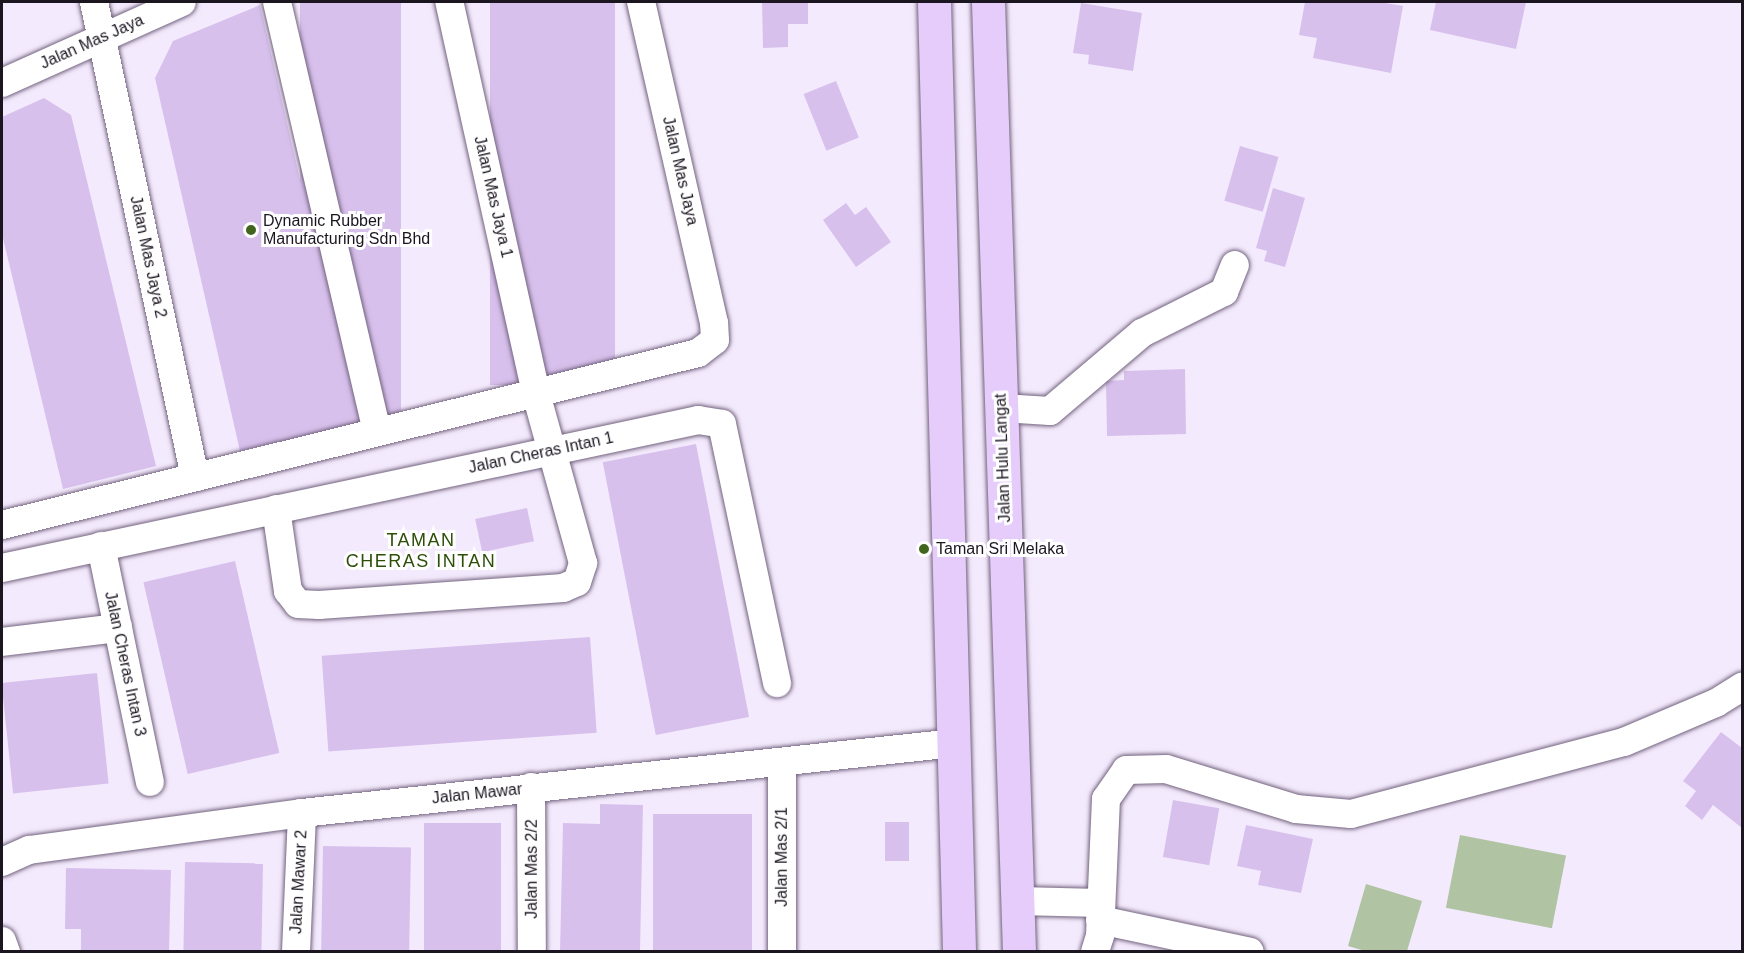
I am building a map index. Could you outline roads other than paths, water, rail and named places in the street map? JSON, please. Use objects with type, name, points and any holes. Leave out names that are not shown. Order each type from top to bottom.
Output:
[{"type":"main road","points":[[934,2],[959,951]]},
{"type":"main road","name":"Jalan Hulu Langat","points":[[988,2],[1019,951]]},
{"type":"street","name":"Jalan Mas Jaya 2","points":[[94,2],[195,477]]},
{"type":"street","name":"Jalan Mas Jaya","points":[[2,82],[101,36],[182,2]]},
{"type":"street","points":[[277,2],[377,432]]},
{"type":"street","name":"Jalan Mas Jaya 1","points":[[276,509],[288,591],[298,603],[319,605],[563,588],[577,582],[583,563],[536,393],[449,2]]},
{"type":"street","name":"Jalan Mas Jaya","points":[[536,393],[698,353],[715,340],[714,323],[641,2]]},
{"type":"street","points":[[1002,408],[1050,411],[1142,333],[1224,292],[1235,265]]},
{"type":"street","points":[[2,525],[536,393]]},
{"type":"street","name":"Jalan Cheras Intan 1","points":[[2,568],[698,420],[722,424],[777,683]]},
{"type":"street","name":"Jalan Cheras Intan 3","points":[[101,546],[150,782]]},
{"type":"street","points":[[2,642],[118,628]]},
{"type":"street","points":[[1095,951],[1100,936],[1106,799],[1126,770],[1166,769],[1296,809],[1351,814],[1624,742],[1716,703],[1743,687]]},
{"type":"street","name":"Jalan Mawar","points":[[2,862],[29,850],[302,813],[955,743]]},
{"type":"street","name":"Jalan Mas 2/1","points":[[782,763],[782,951]]},
{"type":"street","name":"Jalan Mas 2/2","points":[[531,788],[532,951]]},
{"type":"street","name":"Jalan Mawar 2","points":[[296,951],[302,813]]},
{"type":"street","points":[[1018,901],[1101,912],[1250,951]]},
{"type":"street","points":[[2,941],[6,951]]},
{"type":"place","name":"Dynamic Rubber Manufacturing Sdn Bhd","points":[[251,230]]},
{"type":"place","name":"Taman Sri Melaka","points":[[924,549]]},
{"type":"district","name":"TAMAN CHERAS INTAN","points":[[421,551]]}]
